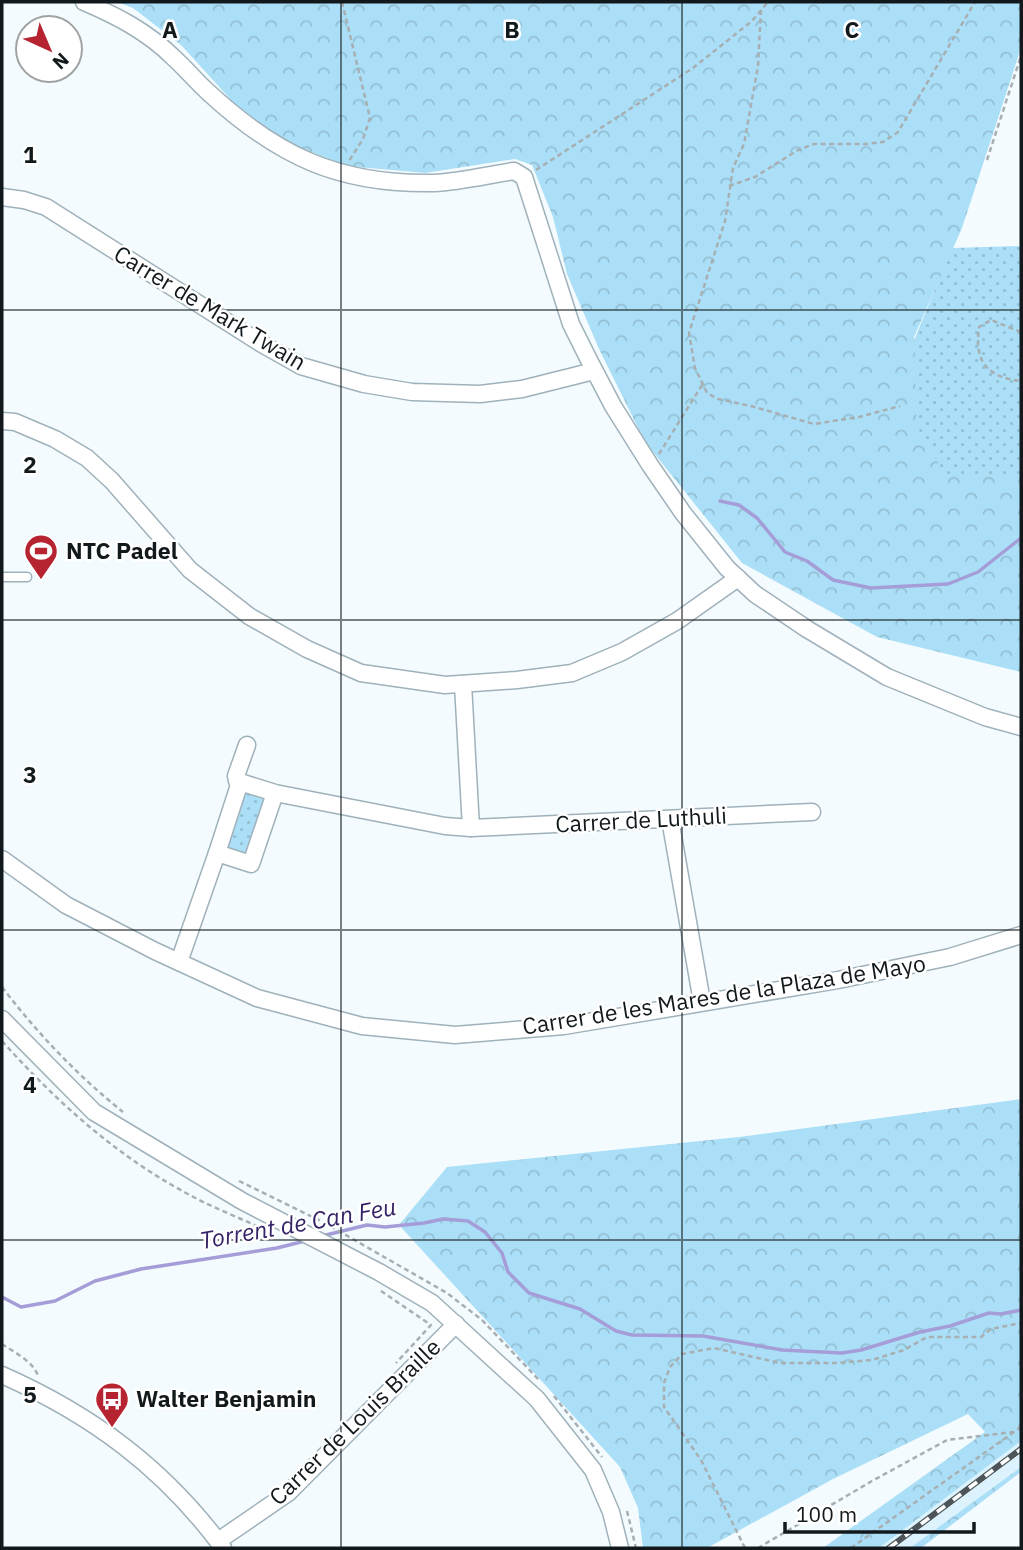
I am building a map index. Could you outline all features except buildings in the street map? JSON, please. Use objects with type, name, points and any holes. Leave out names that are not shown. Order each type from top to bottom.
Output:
[{"type":"street","points":[[84,2],[139,29],[173,56],[206,91],[252,131],[292,156],[343,173],[372,179],[435,183],[513,171],[524,177],[572,324],[594,371],[613,406],[683,513],[738,578],[755,594],[807,629],[887,677],[985,717],[1021,727]]},
{"type":"street","name":"Carrer de Mark Twain","points":[[2,197],[46,207],[301,366],[364,384],[412,391],[480,394],[522,389],[594,371]]},
{"type":"street","points":[[2,421],[15,422],[55,439],[87,458],[112,481],[190,570],[249,616],[307,649],[361,673],[445,685],[572,673],[622,652],[677,621],[738,578]]},
{"type":"street","points":[[463,684],[471,828]]},
{"type":"street","points":[[179,962],[240,782],[236,776],[247,745]]},
{"type":"street","name":"Carrer de Luthuli","points":[[240,782],[275,793],[445,826],[471,828],[811,812]]},
{"type":"street","points":[[216,853],[251,864],[275,793]]},
{"type":"street","points":[[670,819],[702,1002]]},
{"type":"street","name":"Carrer de les Mares de la Plaza de Mayo","points":[[2,859],[66,905],[257,998],[362,1026],[455,1035],[564,1026],[838,979],[950,957],[1021,935]]},
{"type":"street","points":[[2,1019],[94,1112],[242,1202],[379,1272],[432,1303],[537,1399],[593,1471],[611,1512],[620,1548]]},
{"type":"street","name":"Carrer de Louis Braille","points":[[221,1545],[288,1493],[456,1324]]},
{"type":"street","points":[[2,1375],[80,1414],[119,1441],[173,1488],[221,1545]]},
{"type":"lane","points":[[2,577],[27,577]]},
{"type":"path","points":[[342,2],[370,118],[363,139],[343,173]]},
{"type":"path","points":[[524,177],[693,68],[723,45],[768,2]]},
{"type":"path","points":[[729,186],[755,177],[798,150],[814,144],[883,142],[898,132],[975,2]]},
{"type":"path","points":[[761,10],[758,66],[744,144],[733,167],[725,221],[689,333],[702,386],[707,393],[718,399],[814,425],[900,406]]},
{"type":"path","points":[[987,160],[1021,56]]},
{"type":"path","points":[[1021,332],[991,320],[979,327],[977,341],[978,354],[986,367],[998,377],[1021,382]]},
{"type":"path","points":[[650,465],[702,386]]},
{"type":"path","points":[[2,1041],[38,1082],[83,1124],[112,1146],[186,1194],[263,1229]]},
{"type":"path","points":[[372,1285],[431,1325],[393,1366]]},
{"type":"path","points":[[745,1548],[701,1460],[664,1407],[664,1383],[670,1367],[682,1354],[714,1348],[780,1363],[872,1360],[904,1350],[927,1337],[981,1336],[991,1329],[1021,1322]]},
{"type":"path","points":[[2,1344],[38,1372],[31,1388]]},
{"type":"path","points":[[851,1548],[1021,1427]]},
{"type":"path","points":[[758,1548],[947,1440],[1013,1432]]},
{"type":"shaded area","points":[[1021,1441],[1021,1467],[910,1548],[879,1548]]},
{"type":"green space","points":[[117,2],[1021,2],[1021,48],[962,228],[914,337],[917,427],[946,476],[1021,475],[1021,672],[877,637],[742,563],[645,442],[599,349],[567,274],[553,217],[532,165],[515,159],[425,173],[347,166],[275,138],[232,101],[182,46],[133,8]]},
{"type":"green space","points":[[1021,246],[1021,482],[932,479],[919,457],[906,360],[952,248]]},
{"type":"green space","points":[[242,791],[267,799],[248,857],[223,849]]},
{"type":"green space","points":[[1021,1099],[1021,1441],[879,1548],[823,1548],[985,1432],[968,1414],[833,1479],[707,1548],[643,1548],[638,1508],[620,1467],[399,1225],[447,1167],[739,1137]]},
{"type":"green space","points":[[1021,1467],[1021,1472],[921,1548],[910,1548]]},
{"type":"waterway","points":[[720,501],[739,505],[757,518],[785,552],[807,561],[833,580],[871,588],[948,584],[978,572],[1021,538]]},
{"type":"waterway","name":"Torrent de Can Feu","points":[[322,1236],[367,1225],[385,1227],[443,1219],[468,1221],[485,1232],[502,1253],[508,1272],[529,1293],[580,1309],[616,1331],[632,1335],[703,1336],[782,1350],[842,1353],[950,1326],[989,1313],[1001,1314],[1021,1310]]},
{"type":"waterway","name":"Torrent de Can Feu","points":[[2,1297],[21,1307],[55,1301],[95,1281],[141,1269],[277,1248],[305,1241]]},
{"type":"railway","points":[[889,1548],[1021,1449]]},
{"type":"place","name":"NTC Padel","points":[[41,581]]},
{"type":"place","name":"Walter Benjamin","points":[[112,1429]]}]
